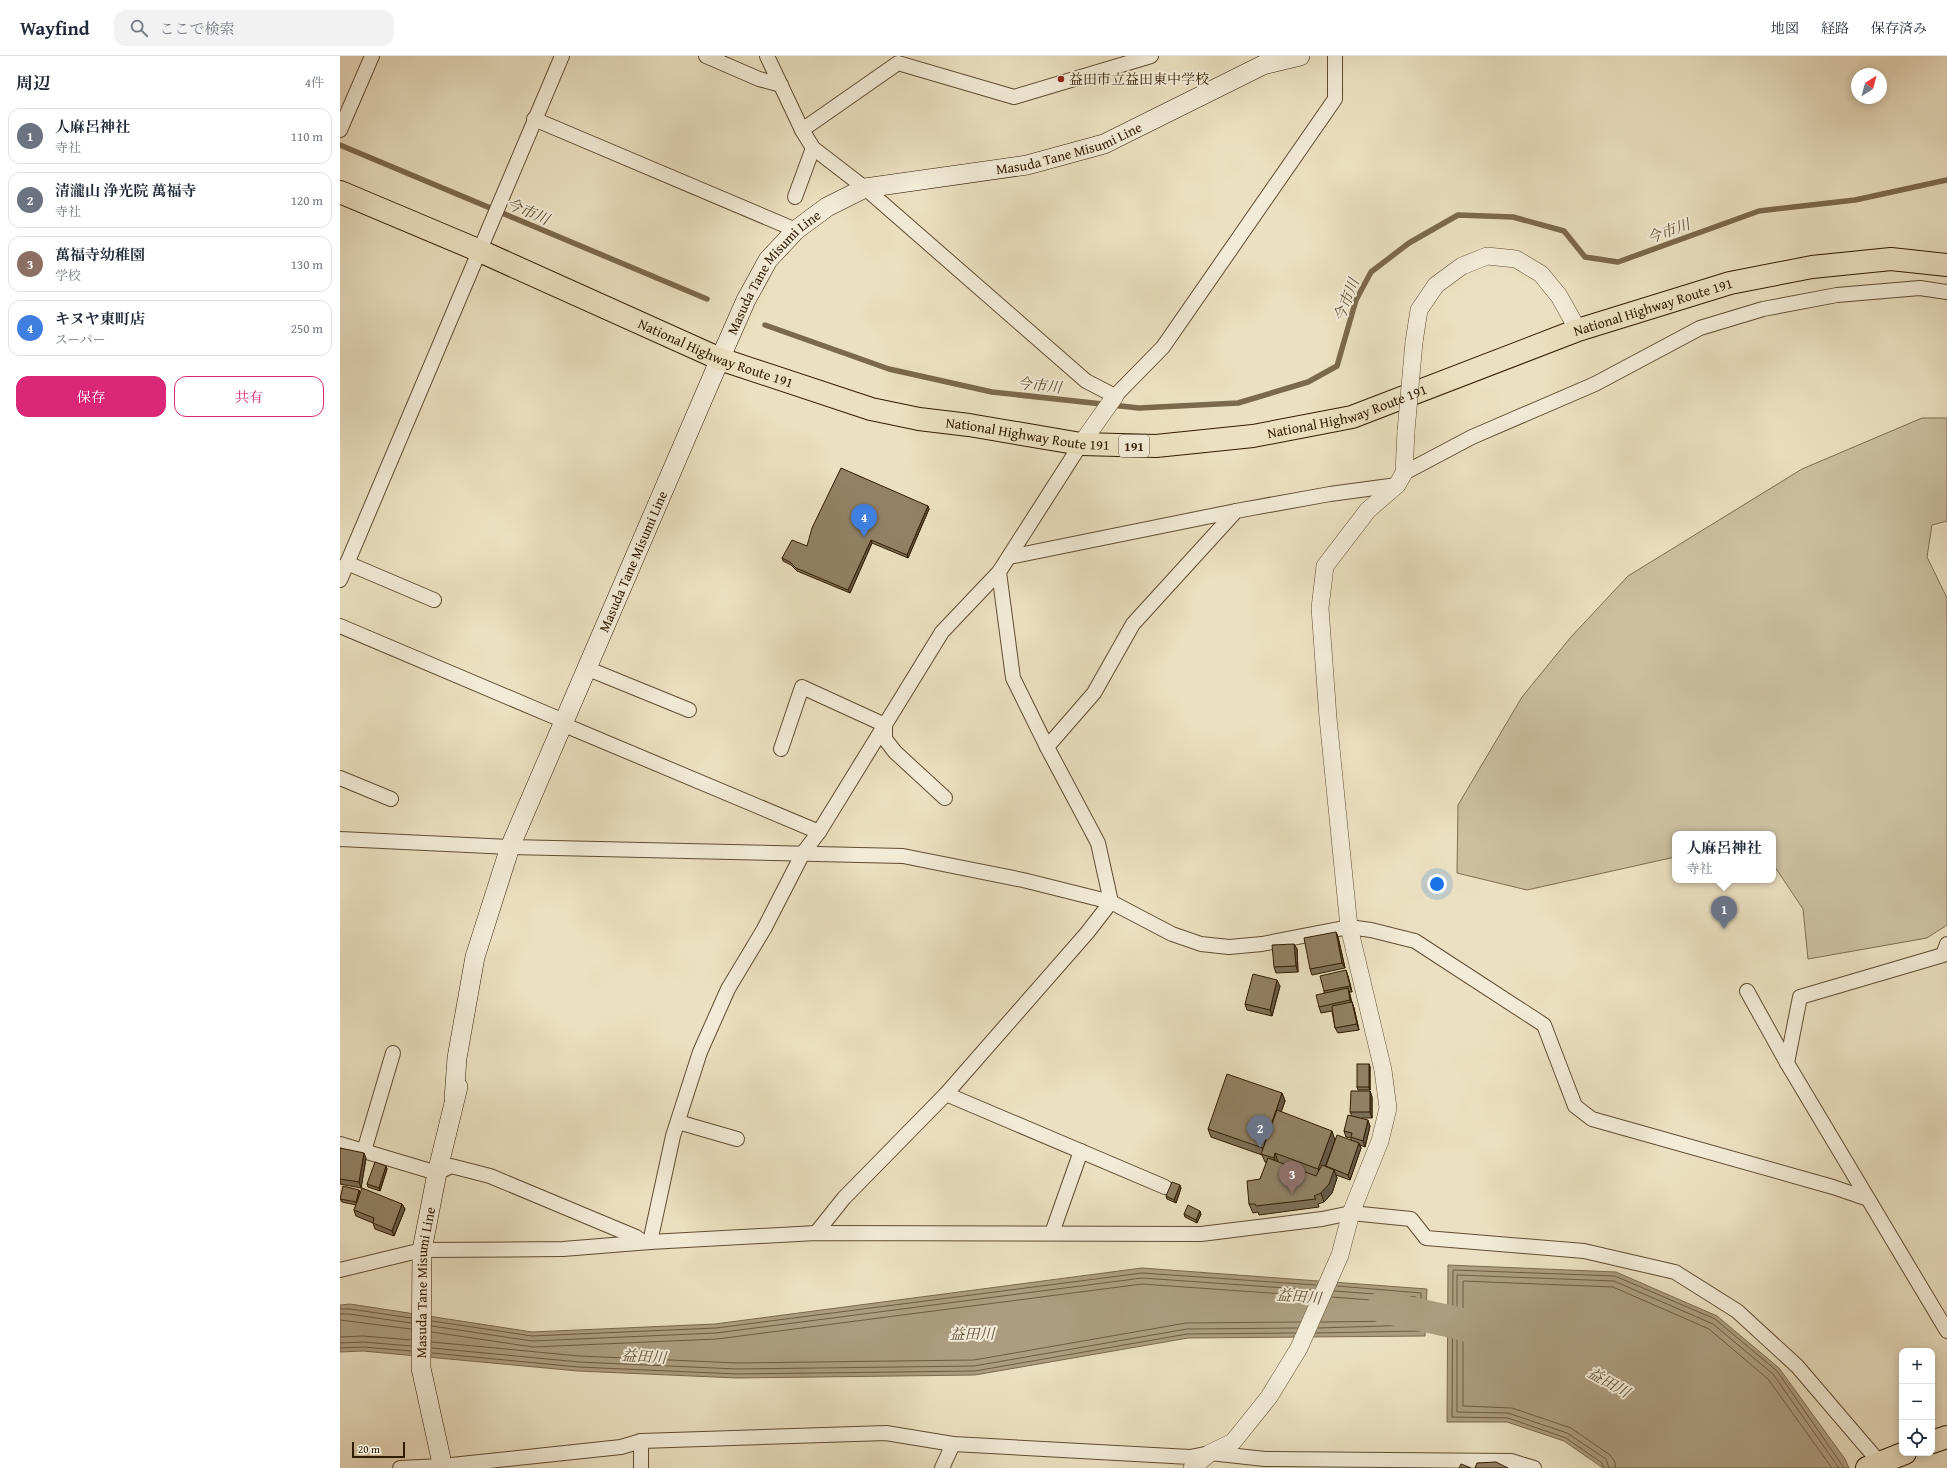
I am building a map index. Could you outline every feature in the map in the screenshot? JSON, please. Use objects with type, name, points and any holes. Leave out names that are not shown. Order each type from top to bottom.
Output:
[{"type":"main road","name":"Masuda Tane Misumi Line","points":[[441,1463],[421,1368],[422,1250],[437,1173],[454,1099],[457,1058],[475,957],[510,847],[720,359],[746,300],[768,260],[796,230],[827,208],[865,188],[1028,165],[1104,144],[1263,65],[1300,56]]},
{"type":"main road","name":"National Highway Route 191","points":[[340,192],[480,251],[720,359],[871,409],[919,419],[969,425],[1081,444],[1156,446],[1253,436],[1352,417],[1578,330],[1730,283],[1812,267],[1891,259],[1947,265]]},
{"type":"main road","points":[[1935,1441],[1947,1437]]},
{"type":"main road","points":[[1876,1466],[1899,1456]]},
{"type":"street","points":[[340,130],[372,56]]},
{"type":"street","points":[[340,580],[480,251],[534,119],[562,56]]},
{"type":"street","points":[[706,56],[759,79],[781,85]]},
{"type":"street","points":[[767,56],[802,130],[813,148],[865,188],[1086,381],[1115,396]]},
{"type":"street","points":[[802,130],[898,63],[1014,97],[1151,56]]},
{"type":"street","points":[[647,1242],[678,1122],[700,1052],[728,989],[764,929],[803,853],[819,832],[942,632],[999,572],[1081,444],[1115,396],[1163,347],[1335,99],[1336,56]]},
{"type":"street","points":[[534,119],[796,230]]},
{"type":"street","points":[[795,197],[813,148]]},
{"type":"street","points":[[1401,479],[1414,342],[1419,310],[1436,285],[1462,266],[1487,256],[1516,259],[1541,274],[1559,296],[1578,330]]},
{"type":"street","points":[[1192,1468],[1210,1453],[1233,1442],[1269,1397],[1299,1348],[1340,1255],[1351,1213],[1380,1141],[1388,1108],[1383,1070],[1349,927],[1328,718],[1320,608],[1324,566],[1368,510],[1401,479],[1472,437],[1595,384],[1700,328],[1763,309],[1837,295],[1920,288],[1947,292]]},
{"type":"street","points":[[1009,557],[1401,479]]},
{"type":"street","points":[[1046,747],[1094,693],[1133,624],[1236,511]]},
{"type":"street","points":[[347,563],[434,600]]},
{"type":"street","points":[[999,572],[1013,678],[1046,747],[1098,843],[1111,902]]},
{"type":"street","points":[[340,626],[557,718],[562,724],[819,832]]},
{"type":"street","points":[[586,668],[689,710]]},
{"type":"street","points":[[781,749],[802,687],[885,725]]},
{"type":"street","points":[[885,725],[886,739],[894,752],[945,798]]},
{"type":"street","points":[[340,778],[391,799]]},
{"type":"street","points":[[340,839],[510,847],[903,856],[1023,880],[1111,902],[1172,934],[1201,944],[1229,947],[1262,944],[1349,927],[1372,930],[1415,941],[1544,1025],[1575,1106],[1592,1120],[1833,1187],[1868,1199]]},
{"type":"street","points":[[816,1233],[844,1198],[946,1094],[1087,933],[1111,902]]},
{"type":"street","points":[[1787,1063],[1800,997],[1943,955],[1947,944]]},
{"type":"street","points":[[1747,991],[1787,1063],[1947,1331]]},
{"type":"street","points":[[364,1151],[393,1053]]},
{"type":"street","points":[[946,1094],[1165,1187]]},
{"type":"street","points":[[678,1122],[737,1140]]},
{"type":"street","points":[[340,1144],[437,1173],[451,1166],[490,1176],[647,1242]]},
{"type":"street","points":[[1052,1233],[1081,1151]]},
{"type":"street","points":[[340,1270],[422,1250],[563,1249],[647,1242],[816,1233],[1200,1234],[1322,1219],[1351,1213],[1411,1219],[1426,1238],[1584,1251],[1675,1272],[1737,1311],[1797,1366],[1876,1466]]},
{"type":"street","points":[[400,1468],[621,1447],[641,1441],[886,1433],[953,1444],[1190,1457],[1210,1453],[1265,1459],[1511,1461],[1534,1468]]},
{"type":"street","points":[[641,1441],[641,1468]]},
{"type":"street","points":[[942,1468],[953,1444]]},
{"type":"shaded area","points":[[1922,418],[1947,418],[1947,521],[1932,525],[1927,557],[1947,598],[1947,925],[1927,938],[1808,959],[1803,909],[1776,868],[1776,831],[1672,831],[1672,858],[1527,890],[1457,873],[1458,805],[1522,697],[1570,638],[1628,576],[1802,469]]},
{"type":"water","name":"益田川","points":[[1448,1265],[1616,1272],[1717,1316],[1779,1368],[1845,1459],[1849,1468],[1603,1468],[1564,1441],[1507,1422],[1447,1422]]},
{"type":"water","name":"益田川","points":[[1142,1268],[1427,1289],[1425,1336],[1188,1338],[975,1375],[737,1378],[578,1371],[363,1351],[340,1352],[340,1305],[350,1304],[532,1332],[715,1324]]},
{"type":"building","points":[[841,468],[928,506],[907,555],[871,540],[848,590],[796,568],[790,562],[782,558],[792,540],[807,546],[812,528]]},
{"type":"building","points":[[1336,932],[1342,963],[1310,969],[1304,938]]},
{"type":"building","points":[[1294,944],[1296,966],[1274,967],[1272,945]]},
{"type":"building","points":[[1346,970],[1350,986],[1324,991],[1320,976]]},
{"type":"building","points":[[1253,974],[1277,980],[1270,1010],[1245,1004]]},
{"type":"building","points":[[1348,988],[1350,1000],[1319,1007],[1316,995]]},
{"type":"building","points":[[1352,1002],[1357,1024],[1335,1028],[1332,1006]]},
{"type":"building","points":[[1357,1064],[1369,1064],[1369,1087],[1357,1087]]},
{"type":"building","points":[[1227,1074],[1282,1093],[1263,1148],[1208,1129]]},
{"type":"building","points":[[1351,1091],[1370,1091],[1370,1112],[1350,1112]]},
{"type":"building","points":[[1277,1110],[1332,1131],[1318,1169],[1275,1153],[1274,1158],[1261,1154]]},
{"type":"building","points":[[1348,1115],[1368,1120],[1363,1141],[1351,1137],[1352,1133],[1344,1131]]},
{"type":"building","points":[[1337,1135],[1359,1143],[1348,1175],[1326,1166]]},
{"type":"building","points":[[340,1148],[364,1153],[359,1182],[340,1179]]},
{"type":"building","points":[[1268,1158],[1316,1176],[1322,1165],[1334,1170],[1329,1184],[1321,1193],[1314,1196],[1316,1199],[1256,1206],[1255,1204],[1249,1204],[1247,1181],[1260,1179]]},
{"type":"building","points":[[375,1162],[386,1166],[379,1188],[367,1184]]},
{"type":"building","points":[[1172,1182],[1180,1185],[1174,1200],[1166,1196]]},
{"type":"building","points":[[343,1186],[359,1190],[356,1202],[340,1199]]},
{"type":"building","points":[[362,1188],[402,1204],[392,1231],[373,1223],[374,1218],[354,1210]]},
{"type":"building","points":[[1188,1205],[1200,1211],[1196,1220],[1184,1214]]},
{"type":"building","points":[[1496,1462],[1508,1468],[1475,1468],[1477,1463]]},
{"type":"building","points":[[1461,1464],[1471,1468],[1459,1468]]},
{"type":"waterway","name":"今市川","points":[[340,145],[707,299]]},
{"type":"waterway","name":"今市川","points":[[765,325],[889,369],[992,392],[1139,408],[1238,403],[1308,382],[1337,366],[1356,300],[1371,272],[1409,243],[1458,215],[1513,217],[1564,231],[1585,257],[1618,262],[1759,211],[1855,200],[1947,180]]},
{"type":"waterway","name":"益田川","points":[[1383,1307],[1453,1322],[1490,1332]]},
{"type":"place","name":"益田市立益田東中学校","points":[[1061,79]]},
{"type":"place","name":"キヌヤ東町店","points":[[864,537]]},
{"type":"place","name":"人麻呂神社","points":[[1724,929]]},
{"type":"place","name":"清瀧山 浄光院 萬福寺","points":[[1260,1148]]},
{"type":"place","name":"萬福寺幼稚園","points":[[1292,1194]]}]
